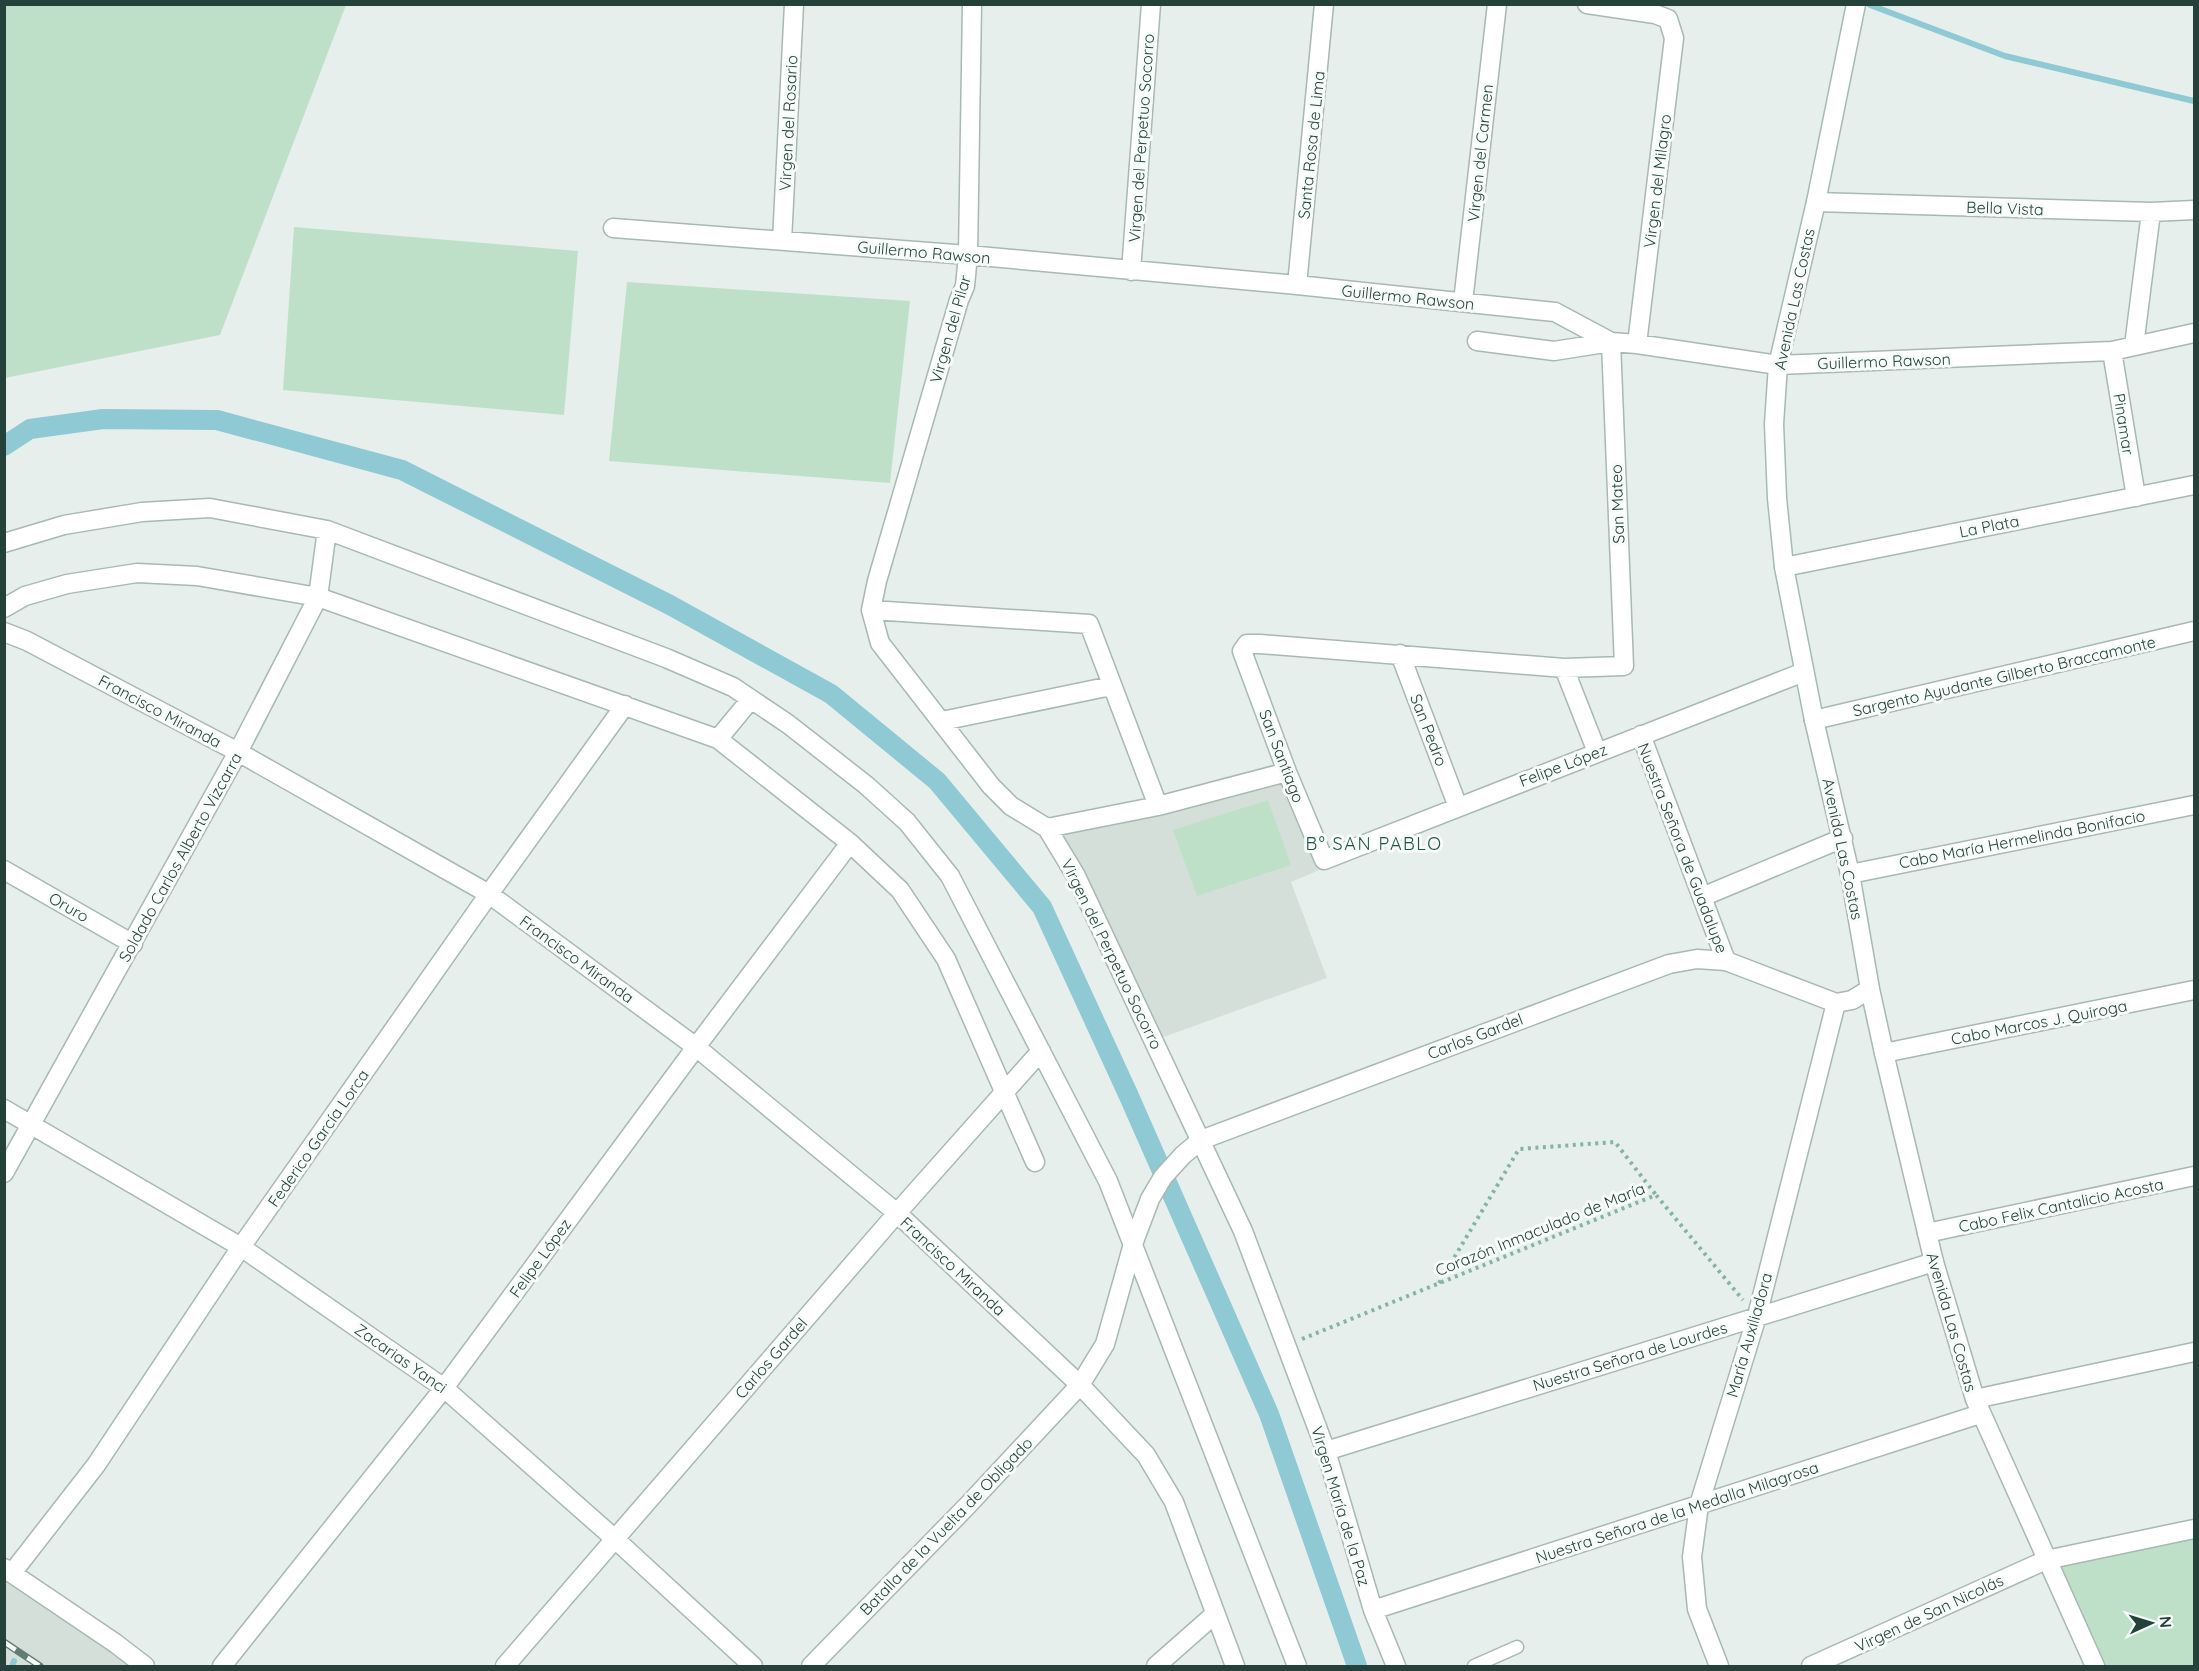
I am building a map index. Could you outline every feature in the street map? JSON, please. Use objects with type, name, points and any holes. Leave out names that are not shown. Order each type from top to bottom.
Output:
[{"type":"street","name":"Virgen del Rosario","points":[[782,241],[794,4]]},
{"type":"street","name":"Virgen del Pilar","points":[[871,610],[965,286],[968,255],[972,4]]},
{"type":"street","name":"Virgen del Perpetuo Socorro","points":[[1131,271],[1151,4]]},
{"type":"street","name":"Santa Rosa de Lima","points":[[1297,285],[1324,4]]},
{"type":"street","name":"Virgen del Carmen","points":[[1463,302],[1497,4]]},
{"type":"street","name":"Virgen del Milagro","points":[[1587,4],[1655,14],[1668,20],[1674,38],[1637,344]]},
{"type":"street","name":"Avenida Las Costas","points":[[1856,4],[1816,202],[1778,365],[1774,424],[1777,498],[1784,567],[1814,720],[1843,838],[1870,989],[1934,1262],[1977,1406],[2095,1666]]},
{"type":"street","name":"Bella Vista","points":[[1816,202],[2151,212],[2194,210]]},
{"type":"street","points":[[2134,346],[2151,212]]},
{"type":"street","name":"Guillermo Rawson","points":[[613,228],[968,255],[1297,285],[1555,312],[1611,342],[1778,365],[2112,351],[2194,333]]},
{"type":"street","points":[[1477,341],[1554,351],[1611,342]]},
{"type":"street","name":"San Mateo","points":[[1564,668],[1624,666],[1611,342]]},
{"type":"street","name":"Pinamar","points":[[2112,351],[2136,497]]},
{"type":"street","name":"La Plata","points":[[1784,567],[2194,485]]},
{"type":"street","points":[[4,543],[64,525],[142,512],[210,508],[327,530],[666,658],[733,687],[788,724],[866,784],[907,822],[950,876],[1108,1181],[1297,1666]]},
{"type":"street","name":"Soldado Carlos Alberto Vizcarra","points":[[4,1173],[238,752],[318,597],[327,530]]},
{"type":"street","points":[[4,608],[25,596],[67,584],[137,573],[197,576],[318,597],[718,739],[850,843],[900,891],[946,959],[1006,1091],[1035,1162]]},
{"type":"street","name":"Virgen del Perpetuo Socorro","points":[[871,610],[880,644],[991,786],[1011,806],[1047,828],[1076,876],[1243,1231],[1287,1345]]},
{"type":"street","points":[[871,610],[1089,624],[1158,806]]},
{"type":"street","name":"Sargento Ayudante Gilberto Braccamonte","points":[[1814,720],[2194,631]]},
{"type":"street","name":"Francisco Miranda","points":[[4,632],[27,641],[238,752],[489,894],[696,1047],[897,1213],[1080,1385],[1146,1455],[1174,1502],[1235,1666]]},
{"type":"street","name":"San Santiago","points":[[1324,860],[1287,772],[1242,651],[1247,644],[1260,644],[1400,654]]},
{"type":"street","points":[[1400,654],[1564,668],[1597,752]]},
{"type":"street","name":"San Pedro","points":[[1400,654],[1458,807]]},
{"type":"street","name":"Felipe López","points":[[1324,860],[1804,672]]},
{"type":"street","points":[[942,721],[1111,686]]},
{"type":"street","points":[[718,739],[751,699]]},
{"type":"street","name":"Federico García Lorca","points":[[8,1570],[96,1465],[242,1247],[489,894],[625,705]]},
{"type":"street","name":"Nuestra Señora de Guadalupe","points":[[1641,735],[1726,961]]},
{"type":"street","points":[[1047,828],[1158,806],[1287,772]]},
{"type":"street","name":"Cabo María Hermelinda Bonifacio","points":[[1850,873],[2194,805]]},
{"type":"street","points":[[1702,897],[1843,838]]},
{"type":"street","name":"Felipe López","points":[[222,1666],[444,1388],[850,843]]},
{"type":"street","name":"Oruro","points":[[4,870],[133,944]]},
{"type":"street","name":"Carlos Gardel","points":[[1133,1244],[1150,1199],[1163,1178],[1183,1155],[1201,1140],[1669,964],[1697,959],[1726,961],[1836,1002]]},
{"type":"street","points":[[1836,1002],[1852,1000],[1870,989]]},
{"type":"street","name":"Cabo Marcos J. Quiroga","points":[[1884,1053],[2194,990]]},
{"type":"street","name":"María Auxiliadora","points":[[1719,1666],[1696,1609],[1692,1557],[1699,1505],[1757,1316],[1836,1002]]},
{"type":"street","name":"Carlos Gardel","points":[[504,1666],[897,1213],[1041,1051]]},
{"type":"street","name":"Zacarias Yanci","points":[[4,1109],[242,1247],[444,1388],[615,1539],[753,1666]]},
{"type":"street","name":"Cabo Felix Cantalicio Acosta","points":[[1927,1233],[2194,1176]]},
{"type":"street","name":"Batalla de la Vuelta de Obligado","points":[[812,1666],[1080,1385],[1105,1344],[1133,1244]]},
{"type":"street","name":"Nuestra Señora de Lourdes","points":[[1326,1451],[1934,1262]]},
{"type":"street","name":"Virgen María de la Paz","points":[[1287,1345],[1326,1451],[1373,1610],[1396,1666]]},
{"type":"street","name":"Nuestra Señora de la Medalla Milagrosa","points":[[1373,1610],[1699,1505],[1977,1406],[2194,1352]]},
{"type":"street","name":"Virgen de San Nicolás","points":[[1811,1666],[2046,1560],[2194,1529]]},
{"type":"street","points":[[8,1570],[145,1666]]},
{"type":"street","points":[[1156,1666],[1215,1614]]},
{"type":"lane","points":[[1474,1666],[1517,1647]]},
{"type":"path","points":[[1439,1283],[1519,1149],[1615,1142],[1656,1195]]},
{"type":"path","name":"Corazón Inmaculado de María","points":[[1287,1345],[1656,1195],[1757,1316]]},
{"type":"shaded area","points":[[1283,777],[1324,868],[1291,882],[1327,978],[1158,1039],[1056,835]]},
{"type":"shaded area","points":[[4,1579],[81,1627],[133,1666],[5,1666]]},
{"type":"green space","points":[[5,4],[346,5],[220,335],[5,378]]},
{"type":"green space","points":[[294,227],[578,251],[564,415],[283,390]]},
{"type":"green space","points":[[627,282],[910,301],[890,483],[609,461]]},
{"type":"green space","points":[[1268,800],[1291,865],[1197,896],[1173,830]]},
{"type":"green space","points":[[2194,1529],[2194,1666],[2094,1666],[2046,1560]]},
{"type":"waterway","points":[[1870,5],[2005,56],[2194,101]]},
{"type":"waterway","points":[[4,446],[30,429],[103,419],[217,420],[402,470],[670,605],[831,694],[937,781],[1042,907],[1128,1094],[1269,1414],[1357,1666]]},
{"type":"waterway","points":[[12,1666],[14,1661]]},
{"type":"railway","points":[[4,1642],[40,1666]]},
{"type":"district","name":"B° SAN PABLO","points":[[1374,844]]}]
